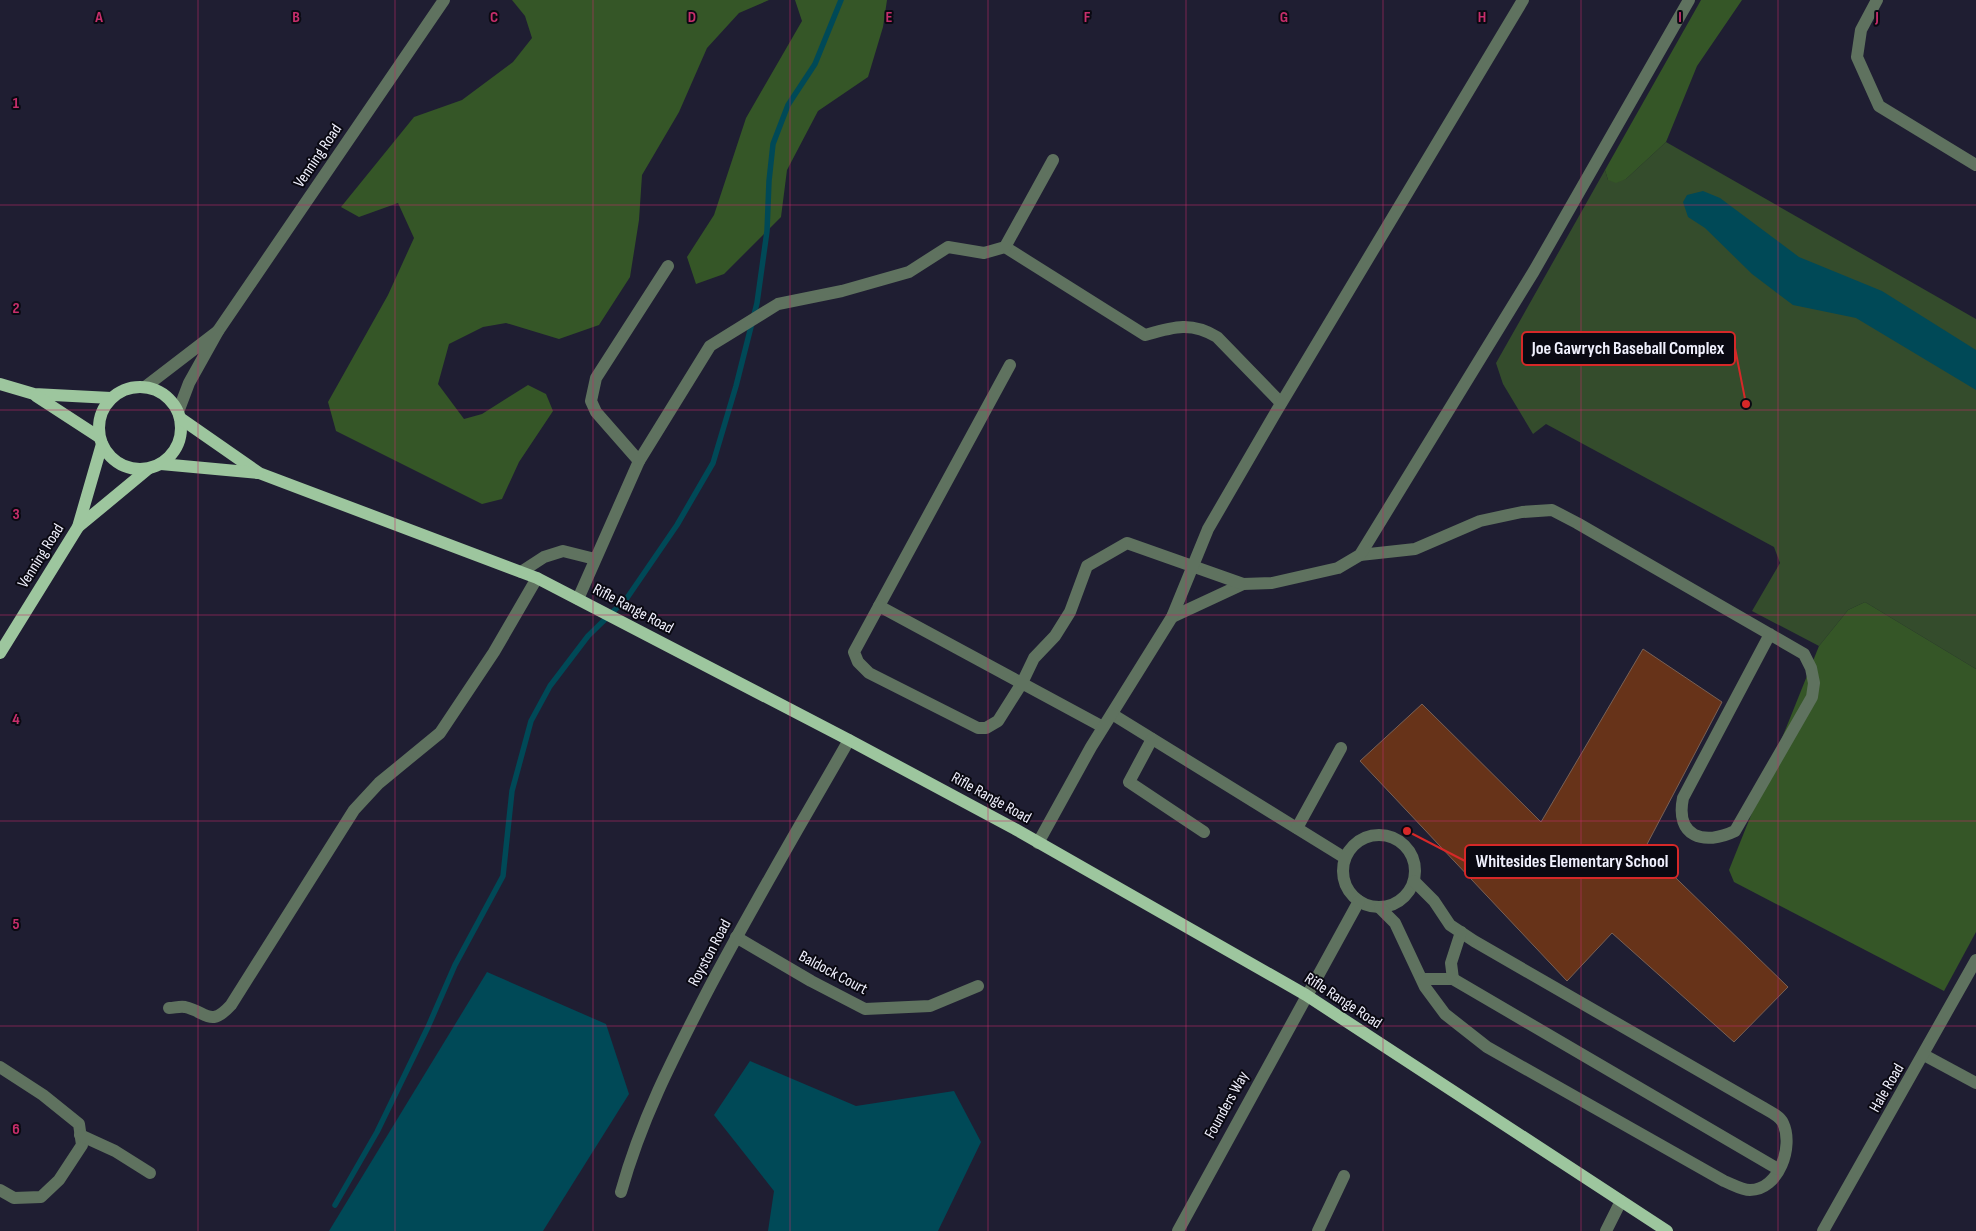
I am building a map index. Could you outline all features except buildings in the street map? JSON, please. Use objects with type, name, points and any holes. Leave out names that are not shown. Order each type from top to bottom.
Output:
[{"type":"main road","points":[[0,384],[34,394],[111,398]]},
{"type":"main road","points":[[34,394],[100,440],[109,456],[120,465],[134,469],[148,469],[161,464],[171,455],[178,444],[181,431],[179,415],[167,397],[157,391],[145,387],[127,389],[111,398],[100,416],[100,440]]},
{"type":"main road","name":"Rifle Range Road","points":[[179,415],[259,473],[537,578],[849,740],[1038,843],[1306,995],[1667,1231]]},
{"type":"main road","name":"Venning Road","points":[[0,653],[78,527],[100,440]]},
{"type":"main road","name":"Rifle Range Road","points":[[161,464],[259,473]]},
{"type":"main road","name":"Venning Road","points":[[78,527],[148,469]]},
{"type":"street","name":"Venning Road","points":[[179,415],[190,383],[218,331],[444,0]]},
{"type":"street","points":[[1038,843],[1104,727],[1172,617],[1208,529],[1281,403],[1523,0]]},
{"type":"street","points":[[1360,555],[1534,271],[1689,0]]},
{"type":"street","points":[[1877,0],[1862,30],[1857,57],[1866,81],[1879,106],[1976,165]]},
{"type":"street","points":[[578,599],[639,461],[710,346],[778,304],[842,291],[909,272],[948,248],[984,253],[1006,247],[1053,160]]},
{"type":"street","points":[[1006,247],[1145,335],[1176,326],[1204,329],[1217,337],[1281,403]]},
{"type":"street","points":[[639,461],[596,412],[591,401],[596,378],[668,266]]},
{"type":"street","name":"Venning Road","points":[[145,387],[218,331]]},
{"type":"street","points":[[1010,365],[854,652],[858,662],[869,673],[978,728],[986,728],[998,721],[1022,683],[1034,658],[1056,636],[1070,612],[1087,566],[1127,543],[1244,584],[1272,583],[1338,568],[1360,555],[1415,549],[1480,521],[1522,512],[1552,510],[1770,634],[1804,654],[1812,668],[1814,683],[1812,697],[1735,831],[1710,839],[1698,837],[1685,826],[1680,813],[1683,798],[1770,634]]},
{"type":"street","points":[[521,572],[544,557],[563,551],[595,558]]},
{"type":"street","points":[[169,1008],[184,1007],[207,1018],[222,1014],[231,1005],[354,810],[379,783],[440,733],[494,652],[537,578]]},
{"type":"street","points":[[1172,617],[1244,584]]},
{"type":"street","points":[[879,606],[1104,727]]},
{"type":"street","points":[[1112,714],[1345,858]]},
{"type":"street","points":[[1152,739],[1129,782],[1204,832]]},
{"type":"street","name":"Royston Road","points":[[621,1192],[631,1156],[662,1079],[736,937],[849,740]]},
{"type":"street","points":[[1297,828],[1341,748]]},
{"type":"street","points":[[1373,836],[1386,836],[1397,840],[1413,858],[1414,881],[1402,900],[1392,906],[1380,908],[1369,906],[1359,901],[1350,893],[1344,882],[1345,858],[1361,840],[1373,836]]},
{"type":"street","points":[[1380,908],[1395,923],[1422,979],[1445,1014],[1487,1047],[1724,1181],[1748,1190],[1758,1189],[1772,1179],[1784,1159],[1788,1137],[1782,1121],[1762,1106],[1460,932],[1450,925],[1434,901],[1414,881]]},
{"type":"street","name":"Founders Way","points":[[1178,1231],[1359,901]]},
{"type":"street","points":[[1453,979],[1451,963],[1460,932]]},
{"type":"street","name":"Baldock Court","points":[[736,937],[811,981],[865,1009],[930,1006],[978,986]]},
{"type":"street","name":"Hale Road","points":[[1824,1231],[1976,960]]},
{"type":"street","points":[[1422,979],[1453,979],[1778,1169]]},
{"type":"street","points":[[1924,1055],[1976,1083]]},
{"type":"street","points":[[0,1067],[43,1095],[79,1124],[82,1145],[59,1180],[41,1197],[14,1198],[0,1190]]},
{"type":"street","points":[[80,1135],[115,1151],[150,1173]]},
{"type":"street","points":[[1318,1231],[1344,1176]]},
{"type":"street","points":[[1606,1231],[1621,1201]]},
{"type":"shaded area","points":[[512,0],[769,0],[739,13],[707,48],[679,112],[642,175],[639,220],[630,277],[599,325],[559,339],[506,323],[483,327],[449,344],[438,384],[464,419],[482,414],[528,385],[546,394],[553,411],[519,462],[502,499],[482,504],[336,431],[328,402],[388,295],[414,238],[398,203],[359,217],[341,207],[414,117],[462,100],[513,62],[532,38],[525,16]]},
{"type":"shaded area","points":[[795,0],[887,0],[883,27],[868,77],[818,111],[787,170],[781,217],[724,274],[696,284],[687,257],[714,215],[746,118],[802,21]]},
{"type":"shaded area","points":[[1701,0],[1742,0],[1697,66],[1666,142],[1626,179],[1616,183],[1608,180],[1605,170]]},
{"type":"shaded area","points":[[1666,142],[1976,319],[1976,669],[1865,602],[1848,610],[1819,646],[1752,611],[1780,563],[1774,547],[1546,424],[1533,434],[1503,384],[1496,363],[1605,170],[1608,180],[1626,179]]},
{"type":"shaded area","points":[[1703,191],[1720,198],[1799,257],[1882,291],[1976,350],[1976,390],[1856,318],[1793,305],[1752,274],[1705,228],[1688,217],[1683,202],[1687,195]]},
{"type":"shaded area","points":[[1865,602],[1976,669],[1976,932],[1944,991],[1734,882],[1729,870],[1819,646],[1848,610]]},
{"type":"shaded area","points":[[487,972],[606,1024],[629,1094],[543,1231],[329,1231]]},
{"type":"shaded area","points":[[750,1061],[856,1106],[954,1091],[981,1142],[938,1231],[768,1231],[774,1191],[714,1115]]},
{"type":"waterway","points":[[335,1205],[377,1132],[428,1027],[455,965],[503,876],[512,791],[531,721],[550,686],[588,636],[627,598],[677,525],[713,463],[736,386],[757,303],[767,231],[773,144],[788,105],[815,64],[841,0]]},
{"type":"place","name":"Joe Gawrych Baseball Complex","points":[[1746,404]]},
{"type":"place","name":"Whitesides Elementary School","points":[[1407,831]]}]
